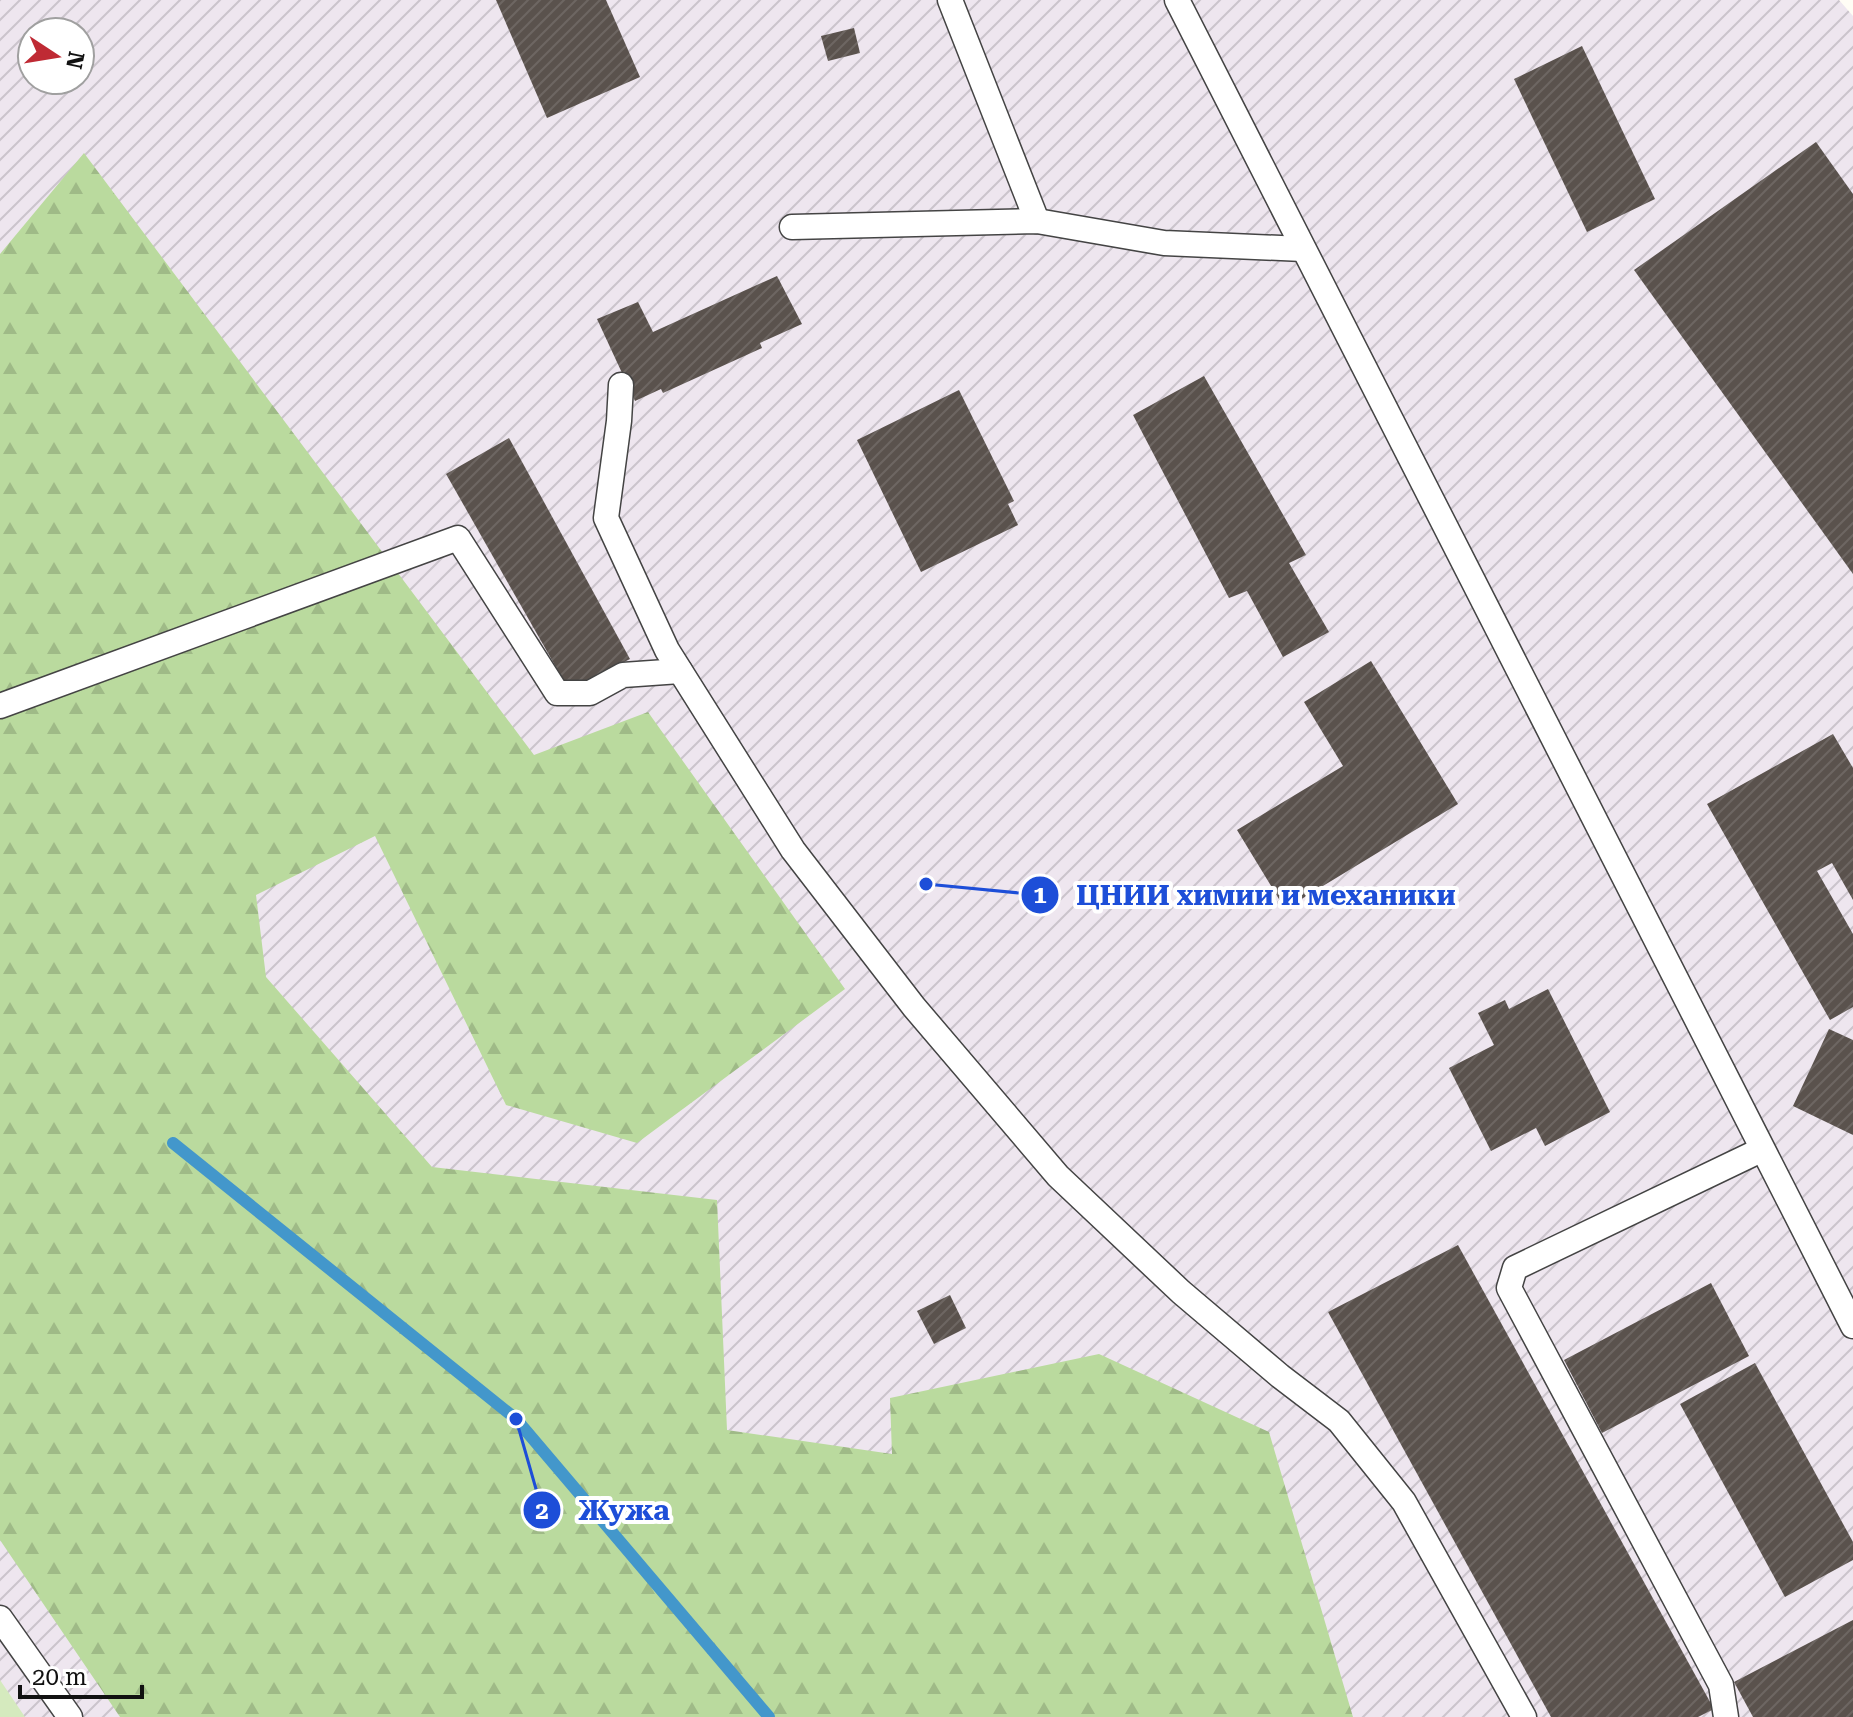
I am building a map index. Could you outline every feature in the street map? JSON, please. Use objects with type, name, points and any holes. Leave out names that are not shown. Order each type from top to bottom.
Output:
[{"type":"lane","points":[[950,0],[1037,221]]},
{"type":"lane","points":[[1177,0],[1853,1326]]},
{"type":"lane","points":[[792,227],[1037,221],[1164,243],[1303,249]]},
{"type":"lane","points":[[621,385],[606,518],[667,650],[793,850],[914,1007],[1058,1176],[1181,1292],[1280,1376],[1339,1421],[1404,1502],[1524,1717]]},
{"type":"lane","points":[[0,706],[458,538],[557,693],[590,693],[623,675],[680,671]]},
{"type":"lane","points":[[1726,1717],[1721,1685],[1509,1288],[1515,1268],[1761,1150]]},
{"type":"lane","points":[[0,1618],[70,1717]]},
{"type":"shaded area","points":[[0,0],[1839,0],[1853,16],[1853,1717],[20,1717],[0,1689]]},
{"type":"green space","points":[[84,153],[534,755],[648,712],[845,989],[637,1143],[506,1105],[375,836],[256,895],[266,977],[432,1167],[717,1200],[727,1430],[892,1454],[890,1398],[1099,1354],[1269,1432],[1353,1717],[120,1717],[0,1540],[0,254]]},
{"type":"green space","points":[[0,1680],[25,1717],[0,1717]]},
{"type":"building","points":[[496,0],[606,0],[640,77],[547,118]]},
{"type":"building","points":[[854,28],[860,53],[828,61],[821,36]]},
{"type":"building","points":[[1582,46],[1655,199],[1587,232],[1514,79]]},
{"type":"building","points":[[1816,142],[1853,194],[1853,574],[1634,270]]},
{"type":"building","points":[[777,276],[802,324],[760,343],[762,348],[663,393],[661,389],[635,401],[597,319],[638,302],[653,332]]},
{"type":"building","points":[[1204,376],[1306,555],[1289,563],[1329,632],[1283,657],[1247,591],[1229,598],[1133,415]]},
{"type":"building","points":[[959,390],[1014,501],[1008,504],[1018,525],[921,572],[857,440]]},
{"type":"building","points":[[509,438],[630,659],[569,690],[446,474]]},
{"type":"building","points":[[1371,661],[1458,804],[1285,909],[1237,830],[1343,766],[1304,702]]},
{"type":"building","points":[[1833,734],[1853,768],[1853,900],[1832,863],[1817,871],[1853,934],[1853,1007],[1830,1020],[1707,804]]},
{"type":"building","points":[[1548,989],[1610,1112],[1545,1146],[1536,1128],[1491,1151],[1449,1068],[1494,1045],[1478,1013],[1505,1000],[1509,1009]]},
{"type":"building","points":[[1829,1029],[1853,1040],[1853,1135],[1793,1106]]},
{"type":"building","points":[[1458,1245],[1714,1709],[1698,1717],[1551,1717],[1328,1312]]},
{"type":"building","points":[[1711,1283],[1749,1356],[1602,1433],[1564,1360]]},
{"type":"building","points":[[950,1295],[966,1328],[934,1344],[917,1311]]},
{"type":"building","points":[[1755,1363],[1853,1542],[1853,1560],[1785,1597],[1680,1404]]},
{"type":"building","points":[[1853,1620],[1853,1717],[1753,1717],[1734,1682]]},
{"type":"waterway","points":[[173,1143],[516,1419],[769,1717]]},
{"type":"place","name":"ЦНИИ химии и механики","points":[[926,884]]},
{"type":"place","name":"Жужа","points":[[516,1419]]}]
